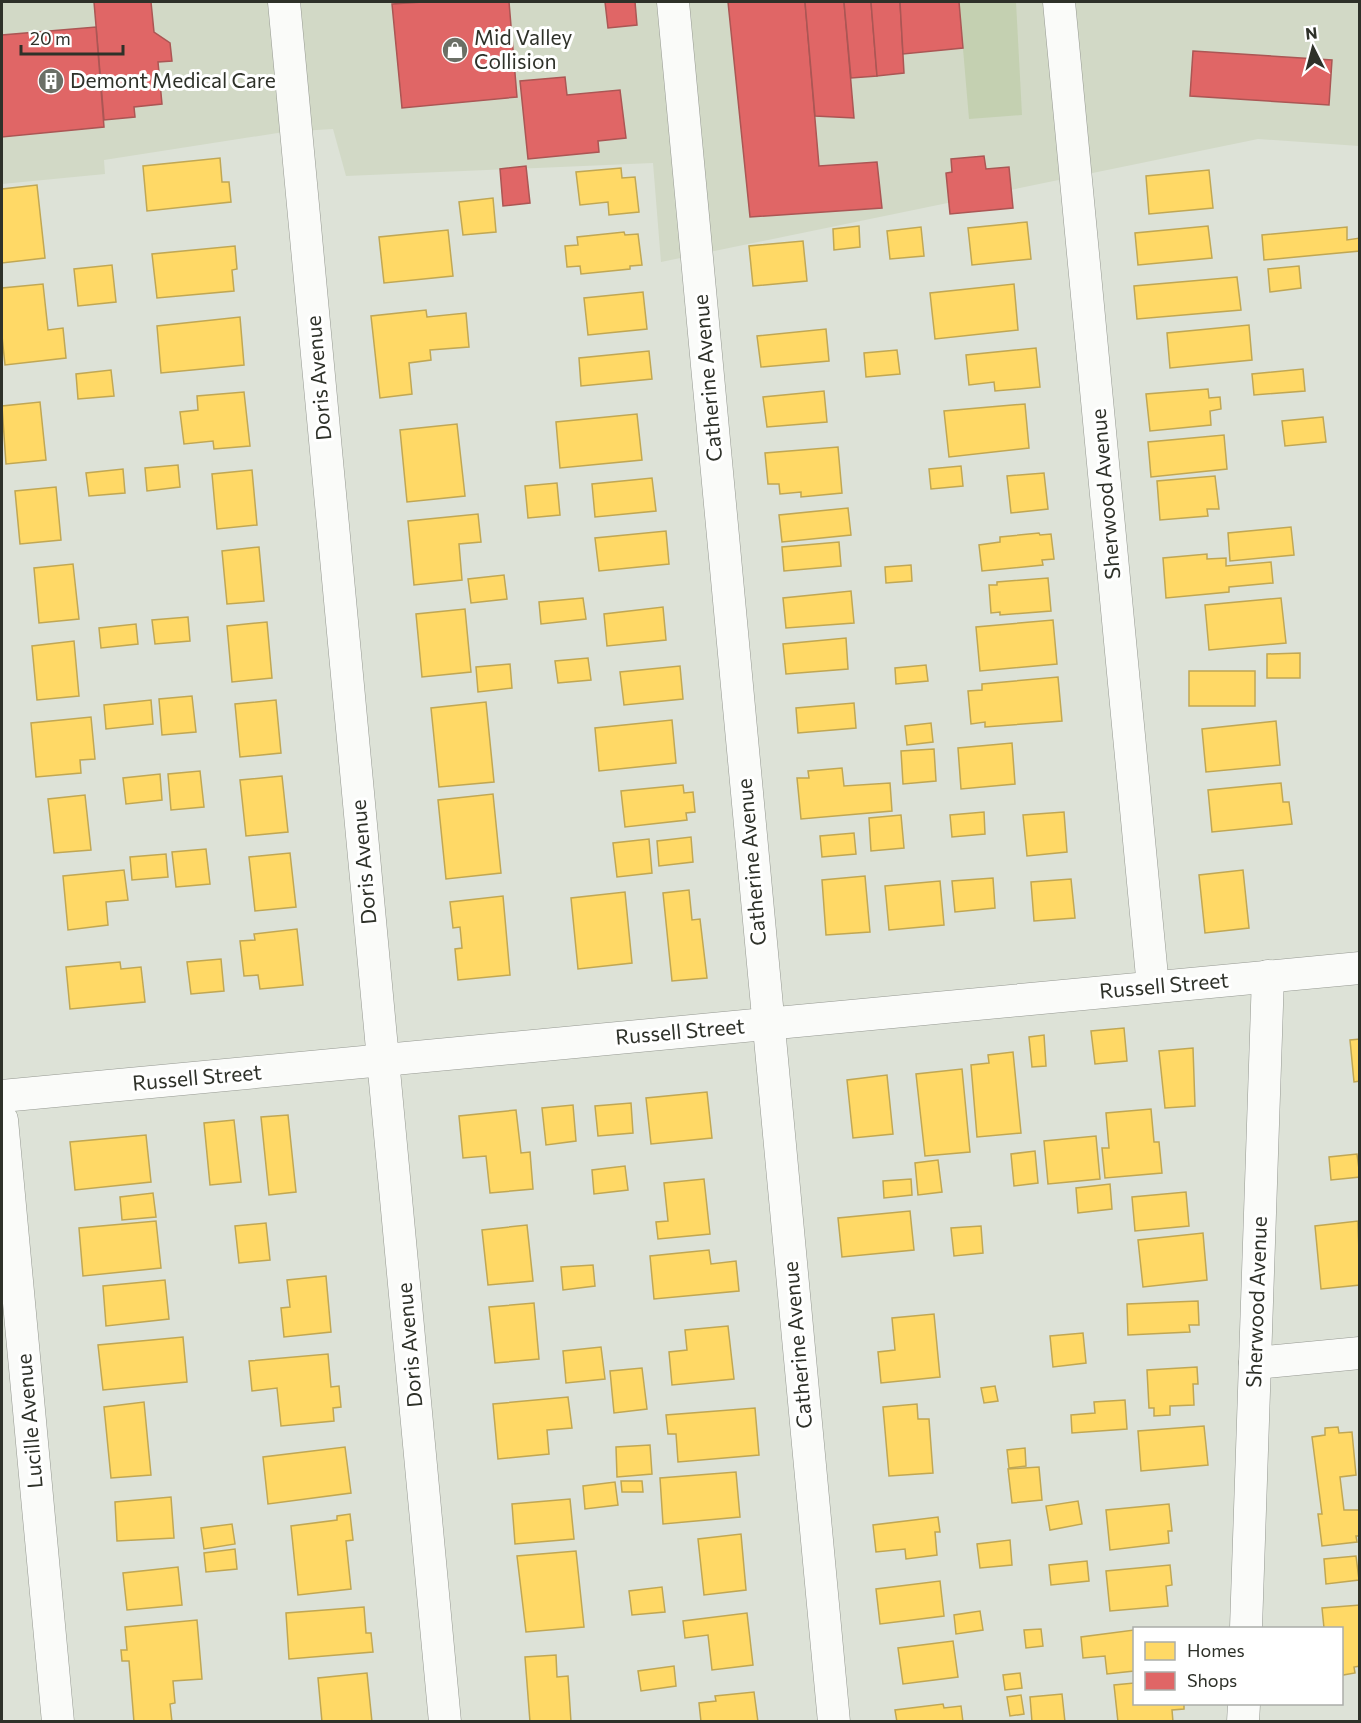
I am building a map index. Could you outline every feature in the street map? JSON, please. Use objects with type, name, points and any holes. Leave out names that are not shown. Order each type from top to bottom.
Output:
[{"type":"street","name":"Doris Avenue","points":[[284,2],[445,1722]]},
{"type":"street","name":"Catherine Avenue","points":[[673,2],[834,1722]]},
{"type":"street","name":"Sherwood Avenue","points":[[1059,2],[1153,987]]},
{"type":"street","name":"Russell Street","points":[[2,1096],[1359,968]]},
{"type":"street","name":"Sherwood Avenue","points":[[1246,1627],[1268,976]]},
{"type":"street","name":"Lucille Avenue","points":[[2,1120],[58,1722]]},
{"type":"street","points":[[1255,1363],[1359,1353]]},
{"type":"street","points":[[1243,1722],[1244,1705]]},
{"type":"shaded area","points":[[2,2],[1359,2],[1359,146],[1258,139],[661,262],[653,163],[346,176],[333,129],[284,132],[104,160],[105,174],[2,184]]},
{"type":"shaded area","points":[[959,2],[1016,2],[1022,115],[969,119]]},
{"type":"building: Homes","points":[[220,158],[222,182],[229,182],[231,202],[147,211],[143,166]]},
{"type":"building: Homes","points":[[621,168],[622,178],[635,177],[639,212],[609,215],[608,202],[580,205],[576,172]]},
{"type":"building: Homes","points":[[1209,170],[1213,208],[1149,214],[1146,176]]},
{"type":"building: Homes","points":[[37,185],[45,258],[2,263],[2,189]]},
{"type":"building: Homes","points":[[493,198],[496,232],[463,235],[459,202]]},
{"type":"building: Homes","points":[[1027,222],[1031,259],[972,265],[968,228]]},
{"type":"building: Homes","points":[[859,226],[860,247],[834,250],[833,229]]},
{"type":"building: Homes","points":[[1208,226],[1212,258],[1138,265],[1135,233]]},
{"type":"building: Homes","points":[[921,227],[924,256],[890,259],[887,231]]},
{"type":"building: Homes","points":[[1347,227],[1347,240],[1360,238],[1360,251],[1264,260],[1262,235]]},
{"type":"building: Homes","points":[[448,230],[453,276],[384,283],[379,237]]},
{"type":"building: Homes","points":[[624,232],[625,235],[638,234],[642,265],[630,266],[630,269],[581,274],[580,266],[567,267],[565,246],[578,245],[577,237]]},
{"type":"building: Homes","points":[[803,241],[807,281],[753,286],[749,246]]},
{"type":"building: Homes","points":[[235,246],[237,269],[232,270],[234,291],[157,298],[152,254]]},
{"type":"building: Homes","points":[[112,265],[116,302],[78,306],[74,269]]},
{"type":"building: Homes","points":[[1299,266],[1301,288],[1270,292],[1268,269]]},
{"type":"building: Homes","points":[[1237,277],[1241,310],[1137,319],[1134,286]]},
{"type":"building: Homes","points":[[43,284],[48,330],[63,328],[66,358],[5,365],[2,336],[2,288]]},
{"type":"building: Homes","points":[[1014,284],[1018,330],[935,339],[930,293]]},
{"type":"building: Homes","points":[[643,292],[647,329],[588,335],[584,298]]},
{"type":"building: Homes","points":[[426,310],[427,317],[466,313],[469,347],[430,350],[431,360],[409,363],[412,394],[380,398],[371,316]]},
{"type":"building: Homes","points":[[240,317],[244,365],[161,373],[157,326]]},
{"type":"building: Homes","points":[[1249,325],[1252,360],[1170,368],[1167,333]]},
{"type":"building: Homes","points":[[826,329],[829,361],[761,367],[757,336]]},
{"type":"building: Homes","points":[[1036,348],[1040,387],[995,391],[994,382],[969,385],[966,355]]},
{"type":"building: Homes","points":[[897,350],[900,374],[866,377],[864,353]]},
{"type":"building: Homes","points":[[649,351],[652,379],[581,386],[579,358]]},
{"type":"building: Homes","points":[[1303,369],[1305,391],[1254,395],[1252,374]]},
{"type":"building: Homes","points":[[111,370],[114,396],[78,399],[76,374]]},
{"type":"building: Homes","points":[[1208,389],[1209,398],[1220,397],[1221,409],[1210,411],[1211,425],[1150,431],[1146,394]]},
{"type":"building: Homes","points":[[824,391],[827,422],[767,427],[763,397]]},
{"type":"building: Homes","points":[[244,392],[250,446],[214,449],[213,441],[184,444],[180,412],[198,410],[197,396]]},
{"type":"building: Homes","points":[[40,402],[46,460],[6,464],[2,406]]},
{"type":"building: Homes","points":[[1025,404],[1029,448],[949,457],[944,411]]},
{"type":"building: Homes","points":[[637,414],[642,460],[560,468],[556,422]]},
{"type":"building: Homes","points":[[1323,417],[1326,442],[1285,446],[1282,421]]},
{"type":"building: Homes","points":[[457,424],[465,496],[407,502],[400,430]]},
{"type":"building: Homes","points":[[1224,435],[1227,469],[1151,477],[1148,442]]},
{"type":"building: Homes","points":[[838,447],[842,493],[801,497],[801,492],[780,494],[779,484],[768,484],[765,453]]},
{"type":"building: Homes","points":[[178,465],[180,487],[147,491],[145,468]]},
{"type":"building: Homes","points":[[961,466],[963,486],[931,489],[929,469]]},
{"type":"building: Homes","points":[[123,469],[125,493],[89,496],[86,473]]},
{"type":"building: Homes","points":[[252,470],[257,525],[217,529],[212,474]]},
{"type":"building: Homes","points":[[1044,473],[1048,509],[1011,513],[1007,476]]},
{"type":"building: Homes","points":[[1215,476],[1219,509],[1207,509],[1208,516],[1160,520],[1157,481]]},
{"type":"building: Homes","points":[[652,478],[656,511],[595,517],[592,484]]},
{"type":"building: Homes","points":[[557,483],[560,515],[528,518],[525,486]]},
{"type":"building: Homes","points":[[56,487],[61,540],[20,544],[15,491]]},
{"type":"building: Homes","points":[[848,508],[851,535],[782,542],[779,515]]},
{"type":"building: Homes","points":[[478,514],[481,542],[459,544],[462,580],[414,585],[408,521]]},
{"type":"building: Homes","points":[[1291,527],[1294,555],[1230,561],[1228,533]]},
{"type":"building: Homes","points":[[666,531],[669,564],[599,571],[595,538]]},
{"type":"building: Homes","points":[[1039,533],[1040,535],[1051,534],[1054,559],[1042,560],[1043,565],[982,571],[979,545],[1000,542],[1000,537]]},
{"type":"building: Homes","points":[[839,542],[841,566],[784,571],[782,547]]},
{"type":"building: Homes","points":[[259,547],[264,601],[227,604],[222,551]]},
{"type":"building: Homes","points":[[1207,554],[1207,559],[1226,558],[1226,566],[1271,562],[1273,583],[1229,587],[1229,592],[1166,598],[1163,558]]},
{"type":"building: Homes","points":[[73,564],[79,619],[39,623],[34,568]]},
{"type":"building: Homes","points":[[911,565],[912,581],[886,583],[885,567]]},
{"type":"building: Homes","points":[[504,575],[507,599],[471,603],[468,579]]},
{"type":"building: Homes","points":[[1048,578],[1051,611],[1000,615],[1000,612],[991,613],[989,585],[997,585],[997,582]]},
{"type":"building: Homes","points":[[851,591],[854,623],[786,628],[783,598]]},
{"type":"building: Homes","points":[[583,598],[586,619],[541,624],[539,602]]},
{"type":"building: Homes","points":[[1281,598],[1286,643],[1209,650],[1205,605]]},
{"type":"building: Homes","points":[[663,607],[666,640],[607,646],[604,614]]},
{"type":"building: Homes","points":[[465,609],[471,672],[422,677],[416,614]]},
{"type":"building: Homes","points":[[188,617],[190,641],[155,644],[152,620]]},
{"type":"building: Homes","points":[[1053,620],[1057,664],[980,671],[976,627]]},
{"type":"building: Homes","points":[[267,622],[272,678],[232,682],[227,626]]},
{"type":"building: Homes","points":[[136,624],[138,644],[101,648],[99,628]]},
{"type":"building: Homes","points":[[846,638],[848,669],[786,674],[783,644]]},
{"type":"building: Homes","points":[[74,641],[79,696],[37,700],[32,646]]},
{"type":"building: Homes","points":[[1300,653],[1300,678],[1267,678],[1267,654]]},
{"type":"building: Homes","points":[[588,658],[591,680],[558,683],[555,661]]},
{"type":"building: Homes","points":[[510,664],[512,688],[478,692],[476,667]]},
{"type":"building: Homes","points":[[926,665],[928,681],[896,684],[895,668]]},
{"type":"building: Homes","points":[[680,666],[683,699],[624,705],[620,672]]},
{"type":"building: Homes","points":[[1189,671],[1255,671],[1255,706],[1189,706]]},
{"type":"building: Homes","points":[[1058,677],[1062,721],[985,727],[985,722],[971,724],[968,691],[982,690],[982,684]]},
{"type":"building: Homes","points":[[192,696],[196,732],[162,735],[159,699]]},
{"type":"building: Homes","points":[[151,700],[153,724],[106,729],[104,705]]},
{"type":"building: Homes","points":[[276,700],[281,753],[240,757],[235,704]]},
{"type":"building: Homes","points":[[486,702],[494,782],[439,787],[431,708]]},
{"type":"building: Homes","points":[[854,703],[856,728],[798,733],[796,708]]},
{"type":"building: Homes","points":[[91,717],[95,759],[80,760],[81,773],[36,777],[31,723]]},
{"type":"building: Homes","points":[[672,720],[676,763],[599,771],[595,728]]},
{"type":"building: Homes","points":[[1276,721],[1280,765],[1206,772],[1202,729]]},
{"type":"building: Homes","points":[[931,723],[933,742],[907,745],[905,726]]},
{"type":"building: Homes","points":[[1012,743],[1015,784],[961,789],[958,748]]},
{"type":"building: Homes","points":[[934,749],[936,781],[903,784],[901,751]]},
{"type":"building: Homes","points":[[842,768],[844,786],[890,783],[892,811],[801,819],[797,778],[809,778],[808,771]]},
{"type":"building: Homes","points":[[200,771],[204,807],[171,810],[168,774]]},
{"type":"building: Homes","points":[[160,774],[162,800],[126,804],[123,778]]},
{"type":"building: Homes","points":[[282,776],[288,832],[246,836],[240,780]]},
{"type":"building: Homes","points":[[1281,783],[1283,802],[1289,802],[1292,824],[1212,832],[1208,790]]},
{"type":"building: Homes","points":[[683,785],[684,793],[693,792],[695,812],[686,813],[687,820],[625,827],[621,791]]},
{"type":"building: Homes","points":[[493,794],[501,873],[446,879],[438,800]]},
{"type":"building: Homes","points":[[85,795],[91,850],[54,853],[48,799]]},
{"type":"building: Homes","points":[[984,812],[985,834],[952,837],[950,815]]},
{"type":"building: Homes","points":[[1064,812],[1067,852],[1027,856],[1023,815]]},
{"type":"building: Homes","points":[[901,815],[904,848],[871,851],[869,818]]},
{"type":"building: Homes","points":[[854,833],[856,854],[822,857],[820,836]]},
{"type":"building: Homes","points":[[691,837],[693,862],[659,866],[657,841]]},
{"type":"building: Homes","points":[[649,839],[652,873],[617,877],[613,843]]},
{"type":"building: Homes","points":[[206,849],[210,884],[176,887],[172,852]]},
{"type":"building: Homes","points":[[290,853],[296,907],[255,911],[249,857]]},
{"type":"building: Homes","points":[[166,854],[168,877],[132,880],[130,857]]},
{"type":"building: Homes","points":[[124,870],[128,900],[106,902],[108,925],[68,930],[63,876]]},
{"type":"building: Homes","points":[[1243,870],[1249,928],[1205,933],[1199,875]]},
{"type":"building: Homes","points":[[865,876],[870,932],[826,935],[822,880]]},
{"type":"building: Homes","points":[[993,878],[995,908],[955,912],[952,881]]},
{"type":"building: Homes","points":[[1071,879],[1075,918],[1034,921],[1031,882]]},
{"type":"building: Homes","points":[[940,881],[944,925],[889,930],[885,886]]},
{"type":"building: Homes","points":[[689,890],[692,920],[700,919],[707,978],[672,981],[663,893]]},
{"type":"building: Homes","points":[[625,892],[632,963],[578,969],[571,898]]},
{"type":"building: Homes","points":[[503,896],[510,975],[458,980],[455,949],[462,948],[460,927],[453,928],[450,902]]},
{"type":"building: Homes","points":[[297,929],[303,985],[260,989],[258,975],[244,976],[240,941],[255,940],[254,934]]},
{"type":"building: Homes","points":[[221,959],[224,991],[191,994],[187,962]]},
{"type":"building: Homes","points":[[120,962],[121,969],[141,967],[145,1002],[70,1009],[66,967]]},
{"type":"building: Homes","points":[[1124,1028],[1127,1061],[1095,1064],[1091,1031]]},
{"type":"building: Homes","points":[[1044,1035],[1046,1066],[1032,1067],[1029,1037]]},
{"type":"building: Homes","points":[[1360,1039],[1360,1081],[1354,1082],[1350,1040]]},
{"type":"building: Homes","points":[[1193,1048],[1195,1106],[1165,1108],[1159,1051]]},
{"type":"building: Homes","points":[[1013,1052],[1021,1133],[977,1137],[971,1065],[989,1063],[988,1055]]},
{"type":"building: Homes","points":[[962,1069],[970,1152],[925,1156],[916,1074]]},
{"type":"building: Homes","points":[[887,1075],[893,1134],[853,1138],[847,1080]]},
{"type":"building: Homes","points":[[707,1092],[712,1138],[651,1144],[646,1098]]},
{"type":"building: Homes","points":[[631,1103],[633,1133],[598,1136],[595,1106]]},
{"type":"building: Homes","points":[[573,1105],[576,1141],[546,1145],[542,1108]]},
{"type":"building: Homes","points":[[1151,1109],[1154,1142],[1159,1142],[1162,1173],[1105,1178],[1102,1148],[1109,1148],[1106,1113]]},
{"type":"building: Homes","points":[[516,1110],[521,1153],[530,1152],[533,1189],[490,1193],[486,1156],[463,1158],[459,1116]]},
{"type":"building: Homes","points":[[288,1115],[296,1192],[269,1195],[261,1117]]},
{"type":"building: Homes","points":[[234,1120],[241,1182],[210,1185],[204,1123]]},
{"type":"building: Homes","points":[[146,1135],[151,1182],[75,1190],[70,1142]]},
{"type":"building: Homes","points":[[1096,1136],[1100,1179],[1048,1184],[1044,1141]]},
{"type":"building: Homes","points":[[1035,1151],[1038,1183],[1014,1186],[1011,1154]]},
{"type":"building: Homes","points":[[1357,1154],[1360,1177],[1331,1180],[1329,1157]]},
{"type":"building: Homes","points":[[938,1160],[942,1192],[918,1195],[915,1163]]},
{"type":"building: Homes","points":[[625,1166],[628,1190],[594,1194],[592,1170]]},
{"type":"building: Homes","points":[[704,1179],[710,1234],[658,1239],[656,1222],[668,1221],[664,1183]]},
{"type":"building: Homes","points":[[911,1179],[912,1195],[884,1198],[883,1181]]},
{"type":"building: Homes","points":[[1110,1184],[1112,1209],[1078,1213],[1076,1188]]},
{"type":"building: Homes","points":[[1186,1192],[1189,1226],[1135,1231],[1132,1197]]},
{"type":"building: Homes","points":[[153,1193],[156,1217],[122,1220],[120,1197]]},
{"type":"building: Homes","points":[[910,1211],[914,1250],[842,1257],[838,1218]]},
{"type":"building: Homes","points":[[156,1221],[161,1268],[83,1276],[79,1228]]},
{"type":"building: Homes","points":[[1358,1221],[1360,1285],[1321,1289],[1315,1226]]},
{"type":"building: Homes","points":[[266,1223],[270,1260],[239,1263],[235,1226]]},
{"type":"building: Homes","points":[[527,1225],[533,1281],[488,1285],[482,1230]]},
{"type":"building: Homes","points":[[981,1226],[983,1253],[954,1256],[951,1228]]},
{"type":"building: Homes","points":[[1203,1233],[1207,1280],[1143,1287],[1138,1240]]},
{"type":"building: Homes","points":[[709,1250],[711,1264],[736,1261],[739,1291],[654,1299],[650,1256]]},
{"type":"building: Homes","points":[[593,1265],[595,1286],[563,1290],[561,1267]]},
{"type":"building: Homes","points":[[326,1276],[331,1332],[284,1337],[281,1308],[290,1307],[287,1280]]},
{"type":"building: Homes","points":[[165,1280],[169,1319],[106,1326],[103,1286]]},
{"type":"building: Homes","points":[[1198,1301],[1199,1325],[1189,1325],[1190,1332],[1128,1335],[1127,1304]]},
{"type":"building: Homes","points":[[534,1303],[539,1359],[495,1363],[489,1307]]},
{"type":"building: Homes","points":[[934,1314],[940,1377],[881,1383],[878,1352],[895,1350],[892,1318]]},
{"type":"building: Homes","points":[[728,1326],[734,1379],[672,1385],[669,1352],[687,1350],[685,1330]]},
{"type":"building: Homes","points":[[1083,1333],[1086,1363],[1053,1367],[1050,1336]]},
{"type":"building: Homes","points":[[183,1337],[187,1382],[103,1390],[98,1345]]},
{"type":"building: Homes","points":[[601,1347],[605,1379],[566,1383],[563,1351]]},
{"type":"building: Homes","points":[[328,1354],[331,1387],[339,1386],[341,1407],[333,1408],[334,1421],[281,1426],[277,1388],[252,1391],[249,1361]]},
{"type":"building: Homes","points":[[1197,1367],[1198,1384],[1193,1384],[1194,1405],[1170,1406],[1170,1415],[1154,1416],[1154,1408],[1149,1408],[1147,1370]]},
{"type":"building: Homes","points":[[642,1368],[647,1409],[614,1413],[610,1371]]},
{"type":"building: Homes","points":[[995,1386],[998,1401],[984,1403],[981,1388]]},
{"type":"building: Homes","points":[[568,1397],[572,1428],[547,1430],[549,1454],[498,1459],[493,1404]]},
{"type":"building: Homes","points":[[1125,1400],[1127,1429],[1072,1433],[1071,1415],[1095,1413],[1094,1402]]},
{"type":"building: Homes","points":[[144,1402],[151,1475],[111,1478],[104,1407]]},
{"type":"building: Homes","points":[[917,1404],[918,1419],[929,1419],[933,1473],[889,1476],[883,1407]]},
{"type":"building: Homes","points":[[755,1408],[759,1455],[678,1462],[676,1434],[668,1434],[666,1415]]},
{"type":"building: Homes","points":[[1204,1426],[1208,1465],[1141,1471],[1138,1431]]},
{"type":"building: Homes","points":[[1338,1427],[1339,1433],[1352,1432],[1356,1475],[1340,1477],[1344,1510],[1360,1510],[1360,1536],[1356,1536],[1357,1542],[1322,1546],[1318,1514],[1322,1514],[1312,1437],[1325,1435],[1325,1428]]},
{"type":"building: Homes","points":[[650,1445],[652,1474],[617,1477],[616,1447]]},
{"type":"building: Homes","points":[[345,1447],[351,1493],[268,1504],[263,1457]]},
{"type":"building: Homes","points":[[1025,1448],[1026,1466],[1009,1468],[1007,1450]]},
{"type":"building: Homes","points":[[1039,1467],[1042,1500],[1012,1503],[1008,1469]]},
{"type":"building: Homes","points":[[736,1472],[740,1517],[663,1524],[660,1478]]},
{"type":"building: Homes","points":[[621,1481],[642,1481],[643,1492],[622,1492]]},
{"type":"building: Homes","points":[[615,1482],[618,1505],[585,1509],[583,1486]]},
{"type":"building: Homes","points":[[171,1497],[174,1538],[117,1541],[115,1502]]},
{"type":"building: Homes","points":[[570,1499],[574,1539],[515,1544],[512,1504]]},
{"type":"building: Homes","points":[[1078,1501],[1082,1524],[1050,1530],[1046,1506]]},
{"type":"building: Homes","points":[[1169,1504],[1172,1531],[1168,1531],[1169,1543],[1110,1550],[1106,1510]]},
{"type":"building: Homes","points":[[350,1514],[353,1540],[346,1541],[351,1589],[298,1595],[291,1526],[337,1520],[337,1516]]},
{"type":"building: Homes","points":[[938,1517],[940,1532],[935,1532],[937,1555],[906,1559],[905,1549],[876,1552],[873,1525]]},
{"type":"building: Homes","points":[[232,1524],[235,1544],[204,1549],[201,1528]]},
{"type":"building: Homes","points":[[741,1534],[746,1590],[704,1595],[698,1539]]},
{"type":"building: Homes","points":[[1010,1540],[1012,1565],[980,1568],[977,1544]]},
{"type":"building: Homes","points":[[235,1549],[237,1569],[206,1572],[204,1553]]},
{"type":"building: Homes","points":[[576,1551],[584,1627],[526,1632],[517,1556]]},
{"type":"building: Homes","points":[[1356,1556],[1359,1580],[1326,1584],[1324,1559]]},
{"type":"building: Homes","points":[[1087,1561],[1089,1581],[1051,1585],[1049,1565]]},
{"type":"building: Homes","points":[[1170,1565],[1172,1585],[1166,1586],[1168,1606],[1110,1611],[1106,1571]]},
{"type":"building: Homes","points":[[178,1567],[182,1605],[127,1610],[123,1573]]},
{"type":"building: Homes","points":[[940,1581],[944,1616],[880,1624],[876,1589]]},
{"type":"building: Homes","points":[[662,1587],[665,1612],[632,1615],[629,1591]]},
{"type":"building: Homes","points":[[1360,1605],[1360,1666],[1354,1667],[1355,1673],[1343,1675],[1343,1627],[1324,1627],[1322,1608]]},
{"type":"building: Homes","points":[[364,1607],[366,1633],[371,1633],[373,1652],[289,1659],[286,1613]]},
{"type":"building: Homes","points":[[980,1611],[983,1630],[956,1634],[954,1615]]},
{"type":"building: Homes","points":[[747,1613],[753,1665],[712,1670],[708,1635],[685,1638],[683,1621]]},
{"type":"building: Homes","points":[[197,1620],[202,1679],[173,1681],[175,1703],[170,1704],[172,1722],[134,1722],[129,1661],[122,1661],[121,1650],[127,1650],[125,1627]]},
{"type":"building: Homes","points":[[1041,1629],[1043,1646],[1026,1648],[1024,1630]]},
{"type":"building: Homes","points":[[1133,1630],[1133,1671],[1107,1674],[1105,1656],[1083,1658],[1081,1637]]},
{"type":"building: Homes","points":[[953,1641],[958,1677],[903,1684],[898,1648]]},
{"type":"building: Homes","points":[[556,1655],[557,1677],[568,1676],[571,1722],[530,1722],[525,1657]]},
{"type":"building: Homes","points":[[674,1666],[676,1686],[641,1691],[638,1671]]},
{"type":"building: Homes","points":[[367,1673],[372,1722],[322,1722],[318,1678]]},
{"type":"building: Homes","points":[[1020,1673],[1022,1688],[1005,1690],[1003,1675]]},
{"type":"building: Homes","points":[[1133,1683],[1133,1705],[1184,1705],[1184,1709],[1172,1710],[1173,1722],[1118,1722],[1114,1685]]},
{"type":"building: Homes","points":[[754,1692],[758,1722],[701,1722],[699,1703],[716,1701],[715,1696]]},
{"type":"building: Homes","points":[[1062,1694],[1065,1722],[1032,1722],[1030,1697]]},
{"type":"building: Homes","points":[[1021,1695],[1024,1714],[1010,1716],[1007,1697]]},
{"type":"building: Homes","points":[[943,1704],[944,1708],[961,1706],[963,1722],[897,1722],[895,1710]]},
{"type":"building: Shops","points":[[94,2],[151,2],[154,32],[170,43],[172,61],[158,62],[162,104],[134,107],[135,117],[104,120]]},
{"type":"building: Shops","name":"Mid Valley Collision","points":[[509,2],[517,97],[402,108],[392,4]]},
{"type":"building: Shops","points":[[605,2],[635,2],[637,25],[608,28]]},
{"type":"building: Shops","points":[[728,2],[805,2],[819,166],[877,162],[882,208],[750,217]]},
{"type":"building: Shops","points":[[805,2],[844,2],[854,118],[815,116]]},
{"type":"building: Shops","points":[[844,2],[871,2],[877,76],[851,78]]},
{"type":"building: Shops","points":[[871,2],[900,2],[904,73],[877,76]]},
{"type":"building: Shops","points":[[900,2],[959,2],[963,48],[903,54]]},
{"type":"building: Shops","name":"Demont Medical Care","points":[[96,27],[104,127],[2,137],[2,35]]},
{"type":"building: Shops","points":[[1193,51],[1332,60],[1329,105],[1190,96]]},
{"type":"building: Shops","points":[[565,77],[567,95],[620,90],[626,138],[598,141],[599,152],[528,159],[520,81]]},
{"type":"building: Shops","points":[[984,156],[986,169],[1009,167],[1013,208],[950,214],[946,173],[952,172],[951,159]]},
{"type":"building: Shops","points":[[526,166],[530,203],[503,206],[500,169]]},
{"type":"place","name":"Mid Valley Collision","points":[[455,50]]},
{"type":"place","name":"Demont Medical Care","points":[[51,81]]}]
